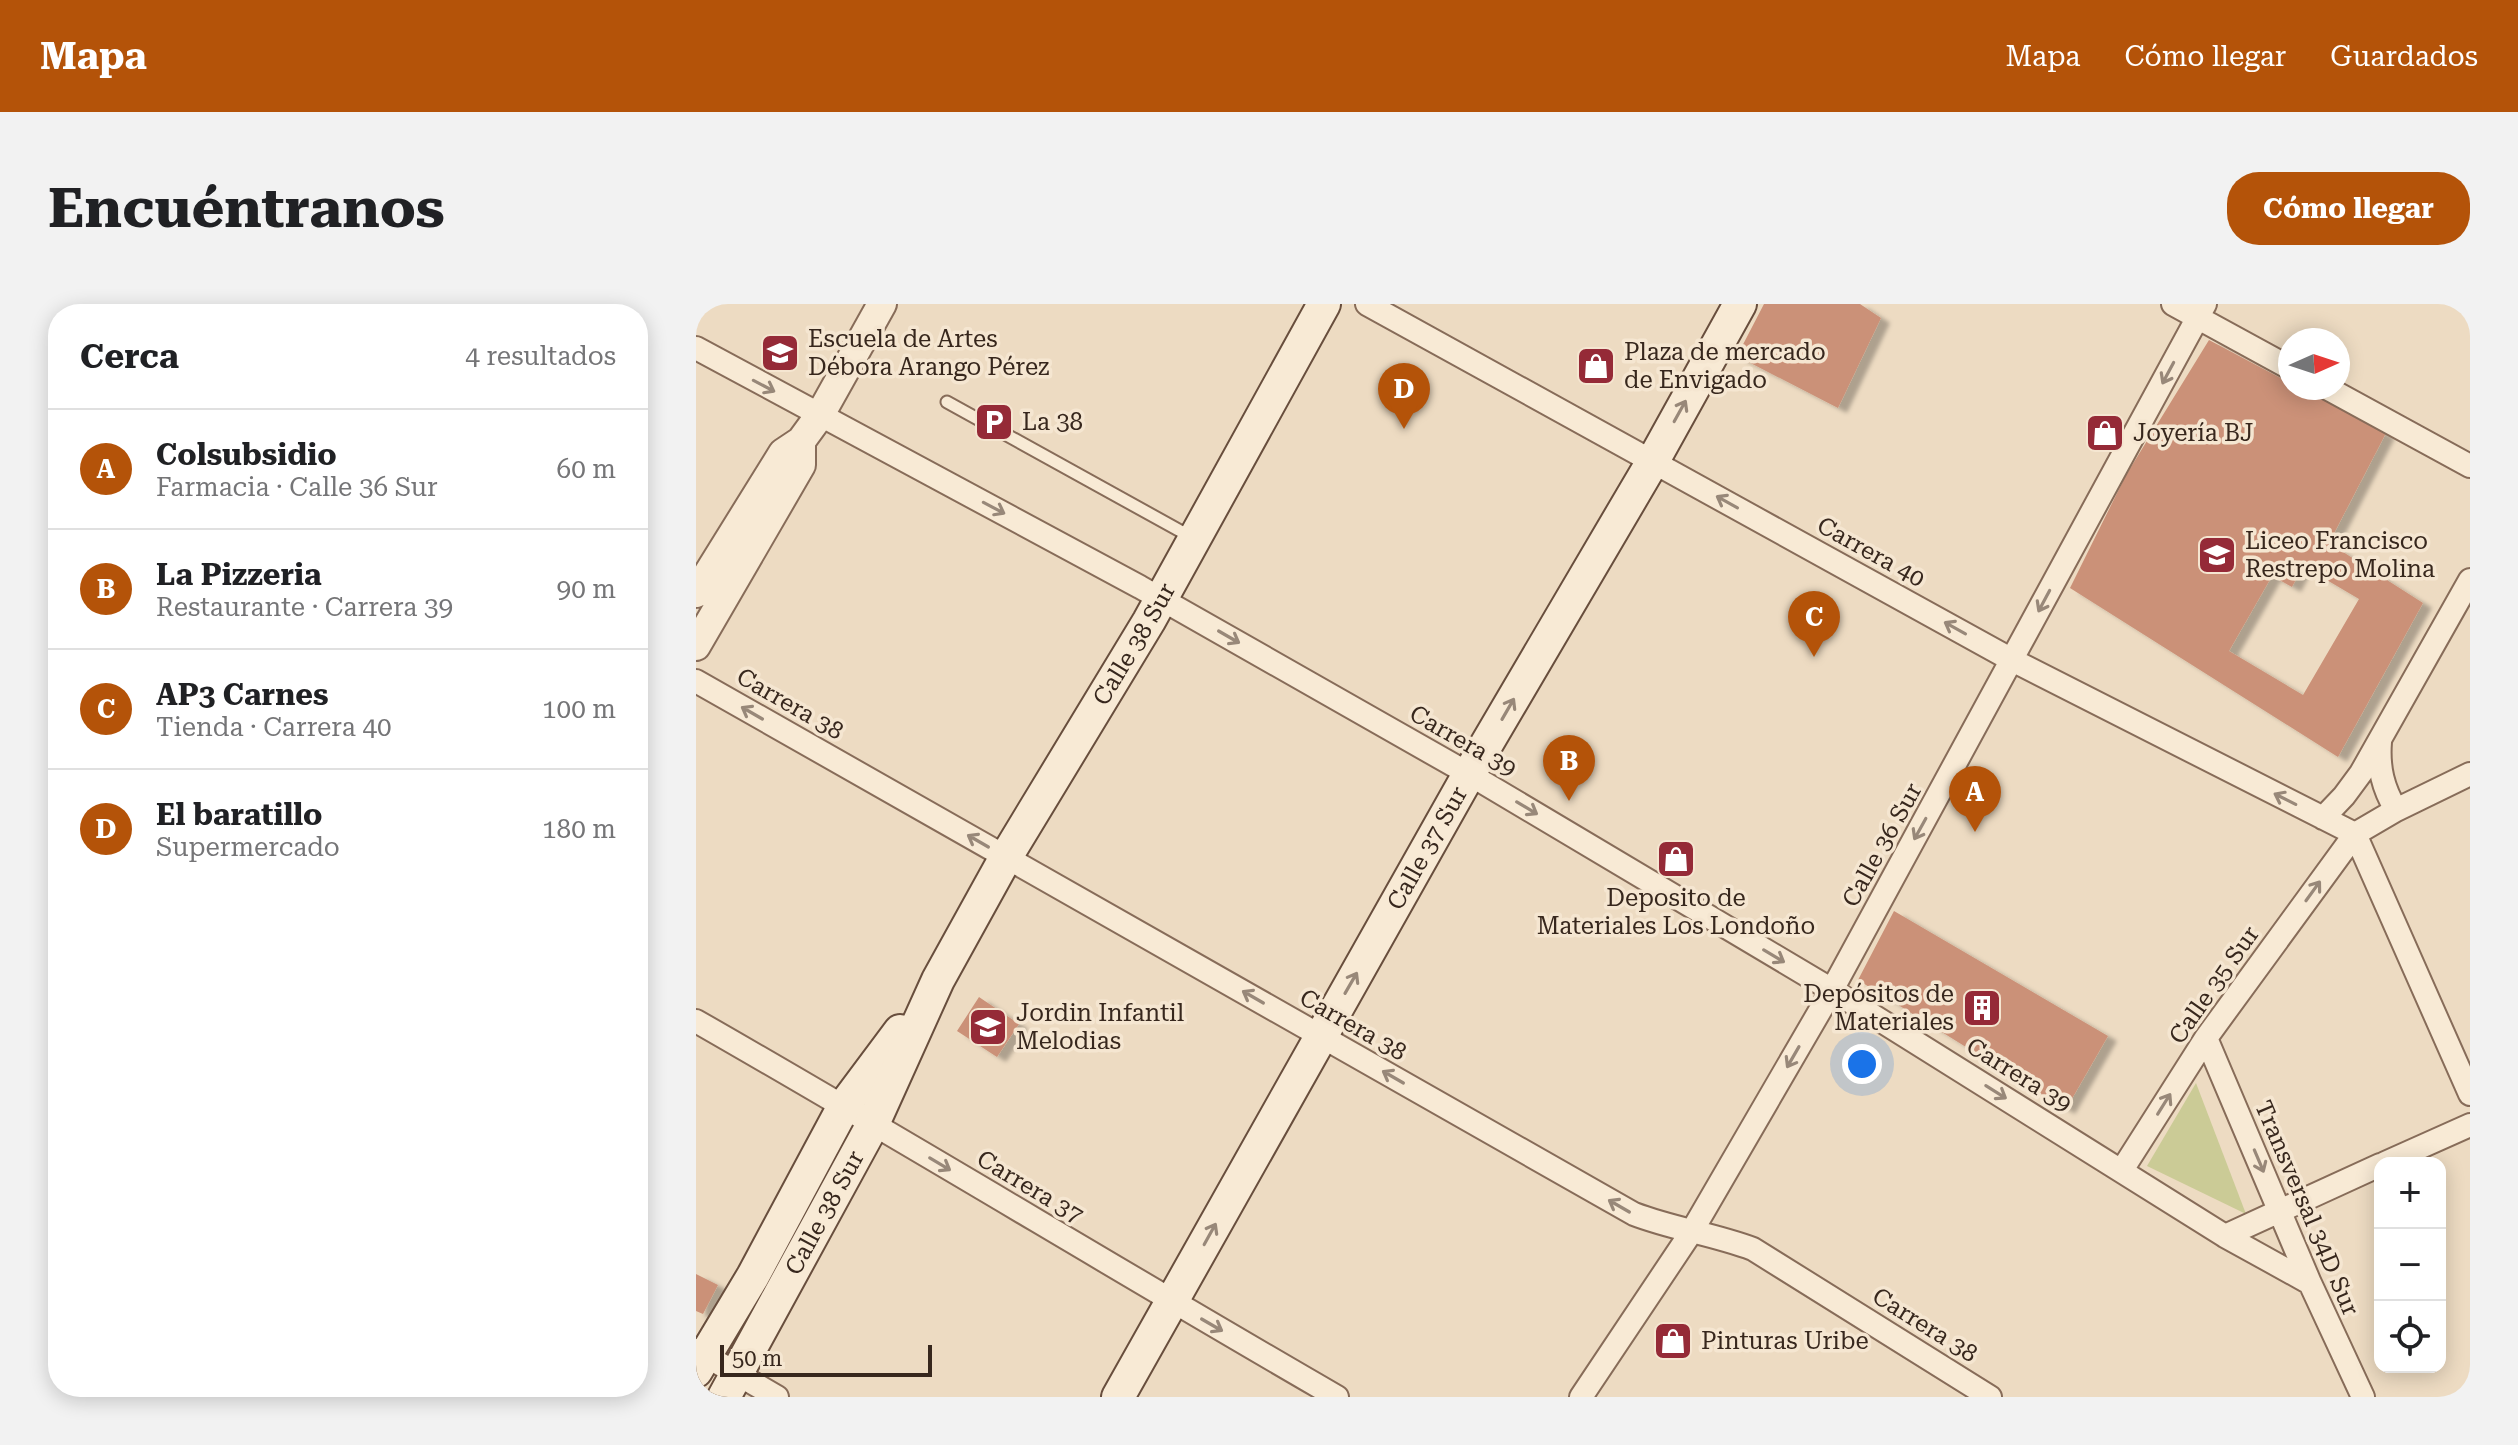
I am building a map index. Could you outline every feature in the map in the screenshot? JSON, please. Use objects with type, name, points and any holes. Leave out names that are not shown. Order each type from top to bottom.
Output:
[{"type":"main road","name":"Calle 38 Sur","points":[[730,1385],[873,1124],[938,980],[1006,857],[1161,599],[1324,304]]},
{"type":"main road","name":"Calle 37 Sur","points":[[1118,1397],[1469,774],[1653,461],[1740,304]]},
{"type":"main road","name":"Calle 38 Sur","points":[[699,1359],[753,1276],[844,1106],[938,980]]},
{"type":"street","points":[[696,593],[783,453],[801,441],[820,415],[882,304]]},
{"type":"street","name":"Carrera 40","points":[[1367,304],[2012,660],[2355,834]]},
{"type":"street","points":[[2173,304],[2202,311],[2278,360]]},
{"type":"street","name":"Calle 36 Sur","points":[[1581,1397],[1692,1231],[1832,990],[2202,311]]},
{"type":"street","name":"Carrera 39","points":[[696,348],[1161,599],[1469,774],[1832,990],[2225,1236],[2310,1283]]},
{"type":"street","points":[[2349,400],[2470,466]]},
{"type":"street","points":[[696,646],[801,465],[801,441]]},
{"type":"street","points":[[2323,818],[2344,796],[2381,737],[2470,580]]},
{"type":"street","name":"Carrera 38","points":[[696,681],[1634,1214],[1664,1226],[1721,1237],[1753,1249],[1990,1397]]},
{"type":"street","points":[[2381,737],[2381,775],[2396,810]]},
{"type":"street","points":[[2470,774],[2355,834],[2470,1094]]},
{"type":"street","name":"Calle 35 Sur","points":[[2122,1170],[2206,1038],[2355,834]]},
{"type":"street","name":"Carrera 37","points":[[696,1021],[1337,1397]]},
{"type":"street","name":"Transversal 34D Sur","points":[[2206,1038],[2310,1283],[2363,1397]]},
{"type":"street","points":[[2398,1157],[2470,1125]]},
{"type":"street","points":[[2225,1236],[2374,1168]]},
{"type":"street","points":[[699,1359],[730,1385],[777,1397]]},
{"type":"lane","points":[[947,402],[1194,538]]},
{"type":"green space","points":[[2196,1083],[2246,1214],[2147,1166]]},
{"type":"building","points":[[1764,304],[1860,304],[1881,318],[1838,408],[1737,356]]},
{"type":"building","name":"Liceo Francisco Restrepo Molina","points":[[2209,340],[2278,377],[2278,400],[2323,400],[2386,433],[2329,543],[2423,603],[2338,757],[2070,588],[2126,475]],"holes":[[[2303,566],[2359,599],[2303,695],[2229,651],[2272,576],[2292,587]]]},
{"type":"building","name":"Depósitos de Materiales","points":[[1894,911],[2108,1036],[2066,1109],[1858,980]]},
{"type":"building","name":"Jordin Infantil Melodias","points":[[979,997],[1019,1024],[997,1057],[957,1031]]},
{"type":"building","points":[[696,1274],[718,1285],[703,1314],[696,1311]]},
{"type":"place","name":"Escuela de Artes Débora Arango Pérez","points":[[780,353]]},
{"type":"place","name":"Plaza de mercado de Envigado","points":[[1596,366]]},
{"type":"place","name":"La 38","points":[[994,422]]},
{"type":"place","name":"El baratillo","points":[[1404,429]]},
{"type":"place","name":"Joyería BJ","points":[[2105,433]]},
{"type":"place","name":"Liceo Francisco Restrepo Molina","points":[[2217,555]]},
{"type":"place","name":"AP3 Carnes","points":[[1814,657]]},
{"type":"place","name":"La Pizzeria","points":[[1569,801]]},
{"type":"place","name":"Colsubsidio","points":[[1975,832]]},
{"type":"place","name":"Deposito de Materiales Los Londoño","points":[[1676,859]]},
{"type":"place","name":"Depósitos de Materiales","points":[[1982,1008]]},
{"type":"place","name":"Jordin Infantil Melodias","points":[[988,1027]]},
{"type":"place","name":"Pinturas Uribe","points":[[1673,1341]]}]
